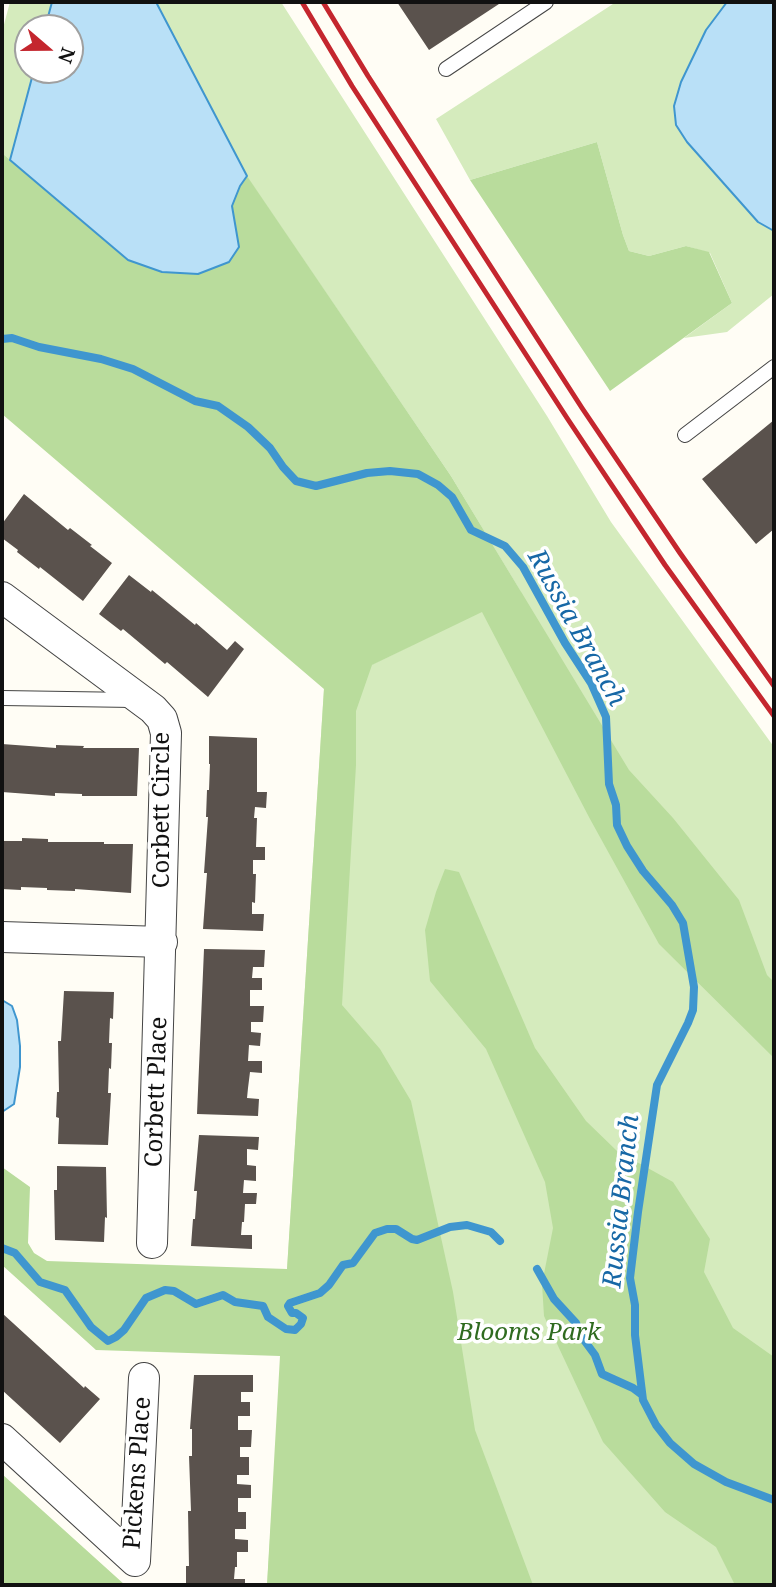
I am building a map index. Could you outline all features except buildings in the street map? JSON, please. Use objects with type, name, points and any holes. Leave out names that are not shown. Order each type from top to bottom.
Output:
[{"type":"street","name":"Corbett Circle","points":[[2,597],[141,700],[162,719],[166,733],[162,942]]},
{"type":"street","points":[[2,937],[162,942]]},
{"type":"street","name":"Corbett Place","points":[[152,1243],[162,942]]},
{"type":"street","name":"Pickens Place","points":[[2,1439],[135,1561],[144,1378]]},
{"type":"lane","points":[[446,69],[546,2]]},
{"type":"lane","points":[[685,435],[774,367]]},
{"type":"lane","points":[[2,698],[141,700]]},
{"type":"green space","name":"Blooms Park","points":[[10,2],[281,2],[547,416],[611,522],[774,747],[774,1585],[267,1585],[324,688],[521,592],[451,476],[247,177],[232,206],[239,247],[128,260],[2,153],[2,32]]},
{"type":"green space","points":[[616,2],[774,2],[774,294],[727,332],[684,338],[732,303],[710,253],[686,246],[649,256],[629,251],[597,142],[470,180],[436,119]]},
{"type":"green space","points":[[597,142],[629,251],[649,256],[686,246],[709,252],[732,303],[610,391],[470,180]]},
{"type":"green space","points":[[2,153],[128,260],[162,272],[198,274],[239,247],[232,206],[247,176],[451,476],[629,770],[673,818],[739,900],[767,975],[774,982],[774,1058],[659,944],[482,612],[372,665],[356,711],[356,765],[342,1005],[380,1049],[411,1101],[453,1292],[475,1430],[533,1585],[267,1585],[280,1356],[96,1350],[2,1265],[2,1167],[30,1187],[28,1243],[34,1253],[47,1261],[287,1269],[324,689],[2,414]]},
{"type":"green space","points":[[445,869],[459,872],[535,1048],[586,1121],[617,1151],[673,1182],[710,1239],[704,1272],[733,1328],[774,1357],[774,1585],[735,1585],[716,1547],[665,1512],[603,1442],[544,1316],[542,1284],[553,1228],[545,1182],[486,1049],[430,981],[425,930]]},
{"type":"green space","points":[[2,1474],[125,1585],[2,1585]]},
{"type":"water","points":[[52,2],[156,2],[247,176],[232,206],[239,247],[229,262],[198,274],[162,272],[128,260],[10,160],[30,84],[84,84],[84,14],[49,14]]},
{"type":"water","points":[[727,2],[774,4],[774,231],[758,222],[687,142],[676,125],[674,106],[681,82],[706,30]]},
{"type":"water","points":[[2,1000],[12,1006],[17,1020],[20,1067],[14,1104],[2,1112]]},
{"type":"waterway","name":"Russia Branch","points":[[2,339],[12,338],[39,347],[101,359],[133,369],[195,401],[218,406],[248,427],[270,448],[296,481],[316,486],[367,473],[390,471],[418,474],[452,497],[471,530],[505,546],[523,567],[565,643],[591,683],[606,717],[609,784],[616,805],[617,825],[643,871],[672,905],[683,923],[694,987],[693,1010],[657,1085],[638,1212],[630,1278],[635,1305],[635,1335],[643,1400],[656,1425],[670,1443],[694,1464],[726,1482],[774,1500]]},
{"type":"waterway","points":[[2,1248],[15,1253],[40,1282],[65,1290],[91,1327],[108,1341],[124,1330],[146,1298],[165,1290],[174,1291],[196,1304],[223,1295],[235,1302],[263,1306],[268,1317],[286,1329],[295,1330],[303,1318],[292,1313],[288,1306],[290,1303],[320,1293],[343,1265],[353,1263],[375,1233],[387,1229],[396,1229],[417,1240],[450,1227],[467,1225],[491,1232],[500,1241]]},
{"type":"waterway","points":[[537,1269],[554,1299],[576,1323],[581,1336],[595,1355],[602,1374],[641,1394]]},
{"type":"railway","points":[[302,2],[352,86],[567,418],[665,565],[774,716]]},
{"type":"railway","points":[[323,2],[582,408],[774,686]]}]
